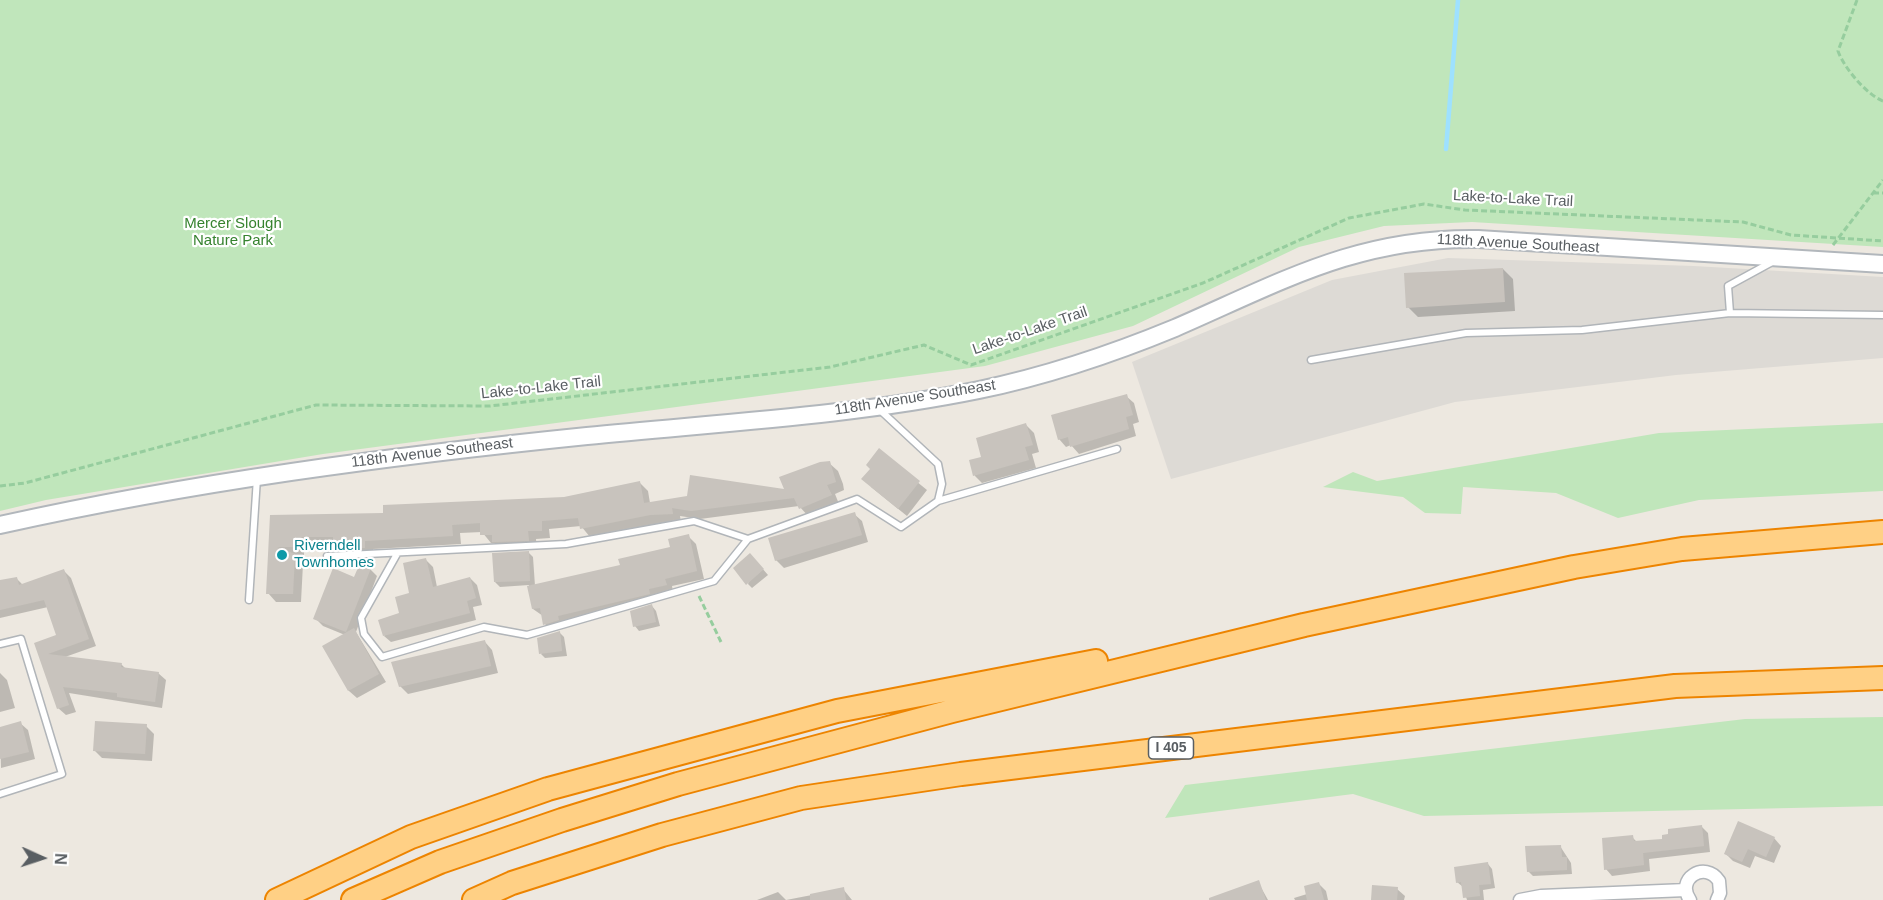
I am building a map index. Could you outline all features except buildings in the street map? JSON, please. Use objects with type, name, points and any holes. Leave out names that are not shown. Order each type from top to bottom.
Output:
[{"type":"highway","points":[[353,900],[440,862],[562,820],[678,784],[952,711],[1304,625],[1574,567],[1682,549],[1883,532]]},
{"type":"highway","points":[[277,900],[411,837],[548,789],[752,732],[837,711],[1304,625]]},
{"type":"highway","name":"I 405","points":[[474,900],[512,883],[662,835],[801,798],[961,774],[1675,686],[1883,678]]},
{"type":"street","name":"118th Avenue Southeast","points":[[0,525],[257,477],[495,445],[876,406],[973,391],[1061,369],[1171,329],[1339,258],[1402,243],[1478,239],[1883,264]]},
{"type":"street","points":[[1521,900],[1541,896],[1688,895],[1686,884],[1698,871],[1711,872],[1719,881],[1721,887],[1717,900]]},
{"type":"lane","points":[[1730,313],[1728,286],[1778,258]]},
{"type":"lane","points":[[1311,360],[1466,333],[1582,330],[1730,313],[1883,315]]},
{"type":"lane","points":[[876,406],[938,464],[942,484],[938,501]]},
{"type":"lane","points":[[397,554],[361,618],[364,634],[382,657],[484,627],[527,635],[714,581],[748,539],[857,499],[901,527],[938,501],[1117,450]]},
{"type":"lane","points":[[249,600],[257,477]]},
{"type":"lane","points":[[327,556],[566,544],[694,521],[748,539]]},
{"type":"lane","points":[[0,644],[21,639],[62,774],[0,794]]},
{"type":"path","points":[[1857,0],[1839,51],[1841,59],[1872,94],[1883,101]]},
{"type":"path","points":[[1822,261],[1883,180]]},
{"type":"path","points":[[1873,193],[1883,193]]},
{"type":"path","name":"Lake-to-Lake Trail","points":[[0,486],[25,483],[316,405],[490,406],[830,367],[924,345],[970,366],[1203,282],[1349,218],[1424,204],[1466,210],[1743,222],[1791,236],[1883,241]]},
{"type":"path","points":[[695,587],[721,642]]},
{"type":"shaded area","points":[[1448,258],[1694,266],[1883,277],[1883,358],[1676,375],[1455,402],[1171,479],[1132,362],[1332,280]]},
{"type":"green space","name":"Mercer Slough Nature Park","points":[[0,0],[1883,0],[1883,247],[1472,222],[1384,226],[1299,247],[1133,326],[985,366],[323,454],[46,500],[0,511]]},
{"type":"green space","points":[[1883,423],[1883,491],[1699,500],[1618,518],[1556,493],[1463,487],[1461,514],[1425,513],[1403,497],[1323,487],[1353,472],[1377,481],[1659,433]]},
{"type":"green space","points":[[1883,717],[1883,806],[1424,816],[1353,794],[1165,818],[1185,785],[1745,719]]},
{"type":"waterway","points":[[1446,149],[1458,0]]},
{"type":"place","name":"Riverndell Townhomes","points":[[282,555]]}]
